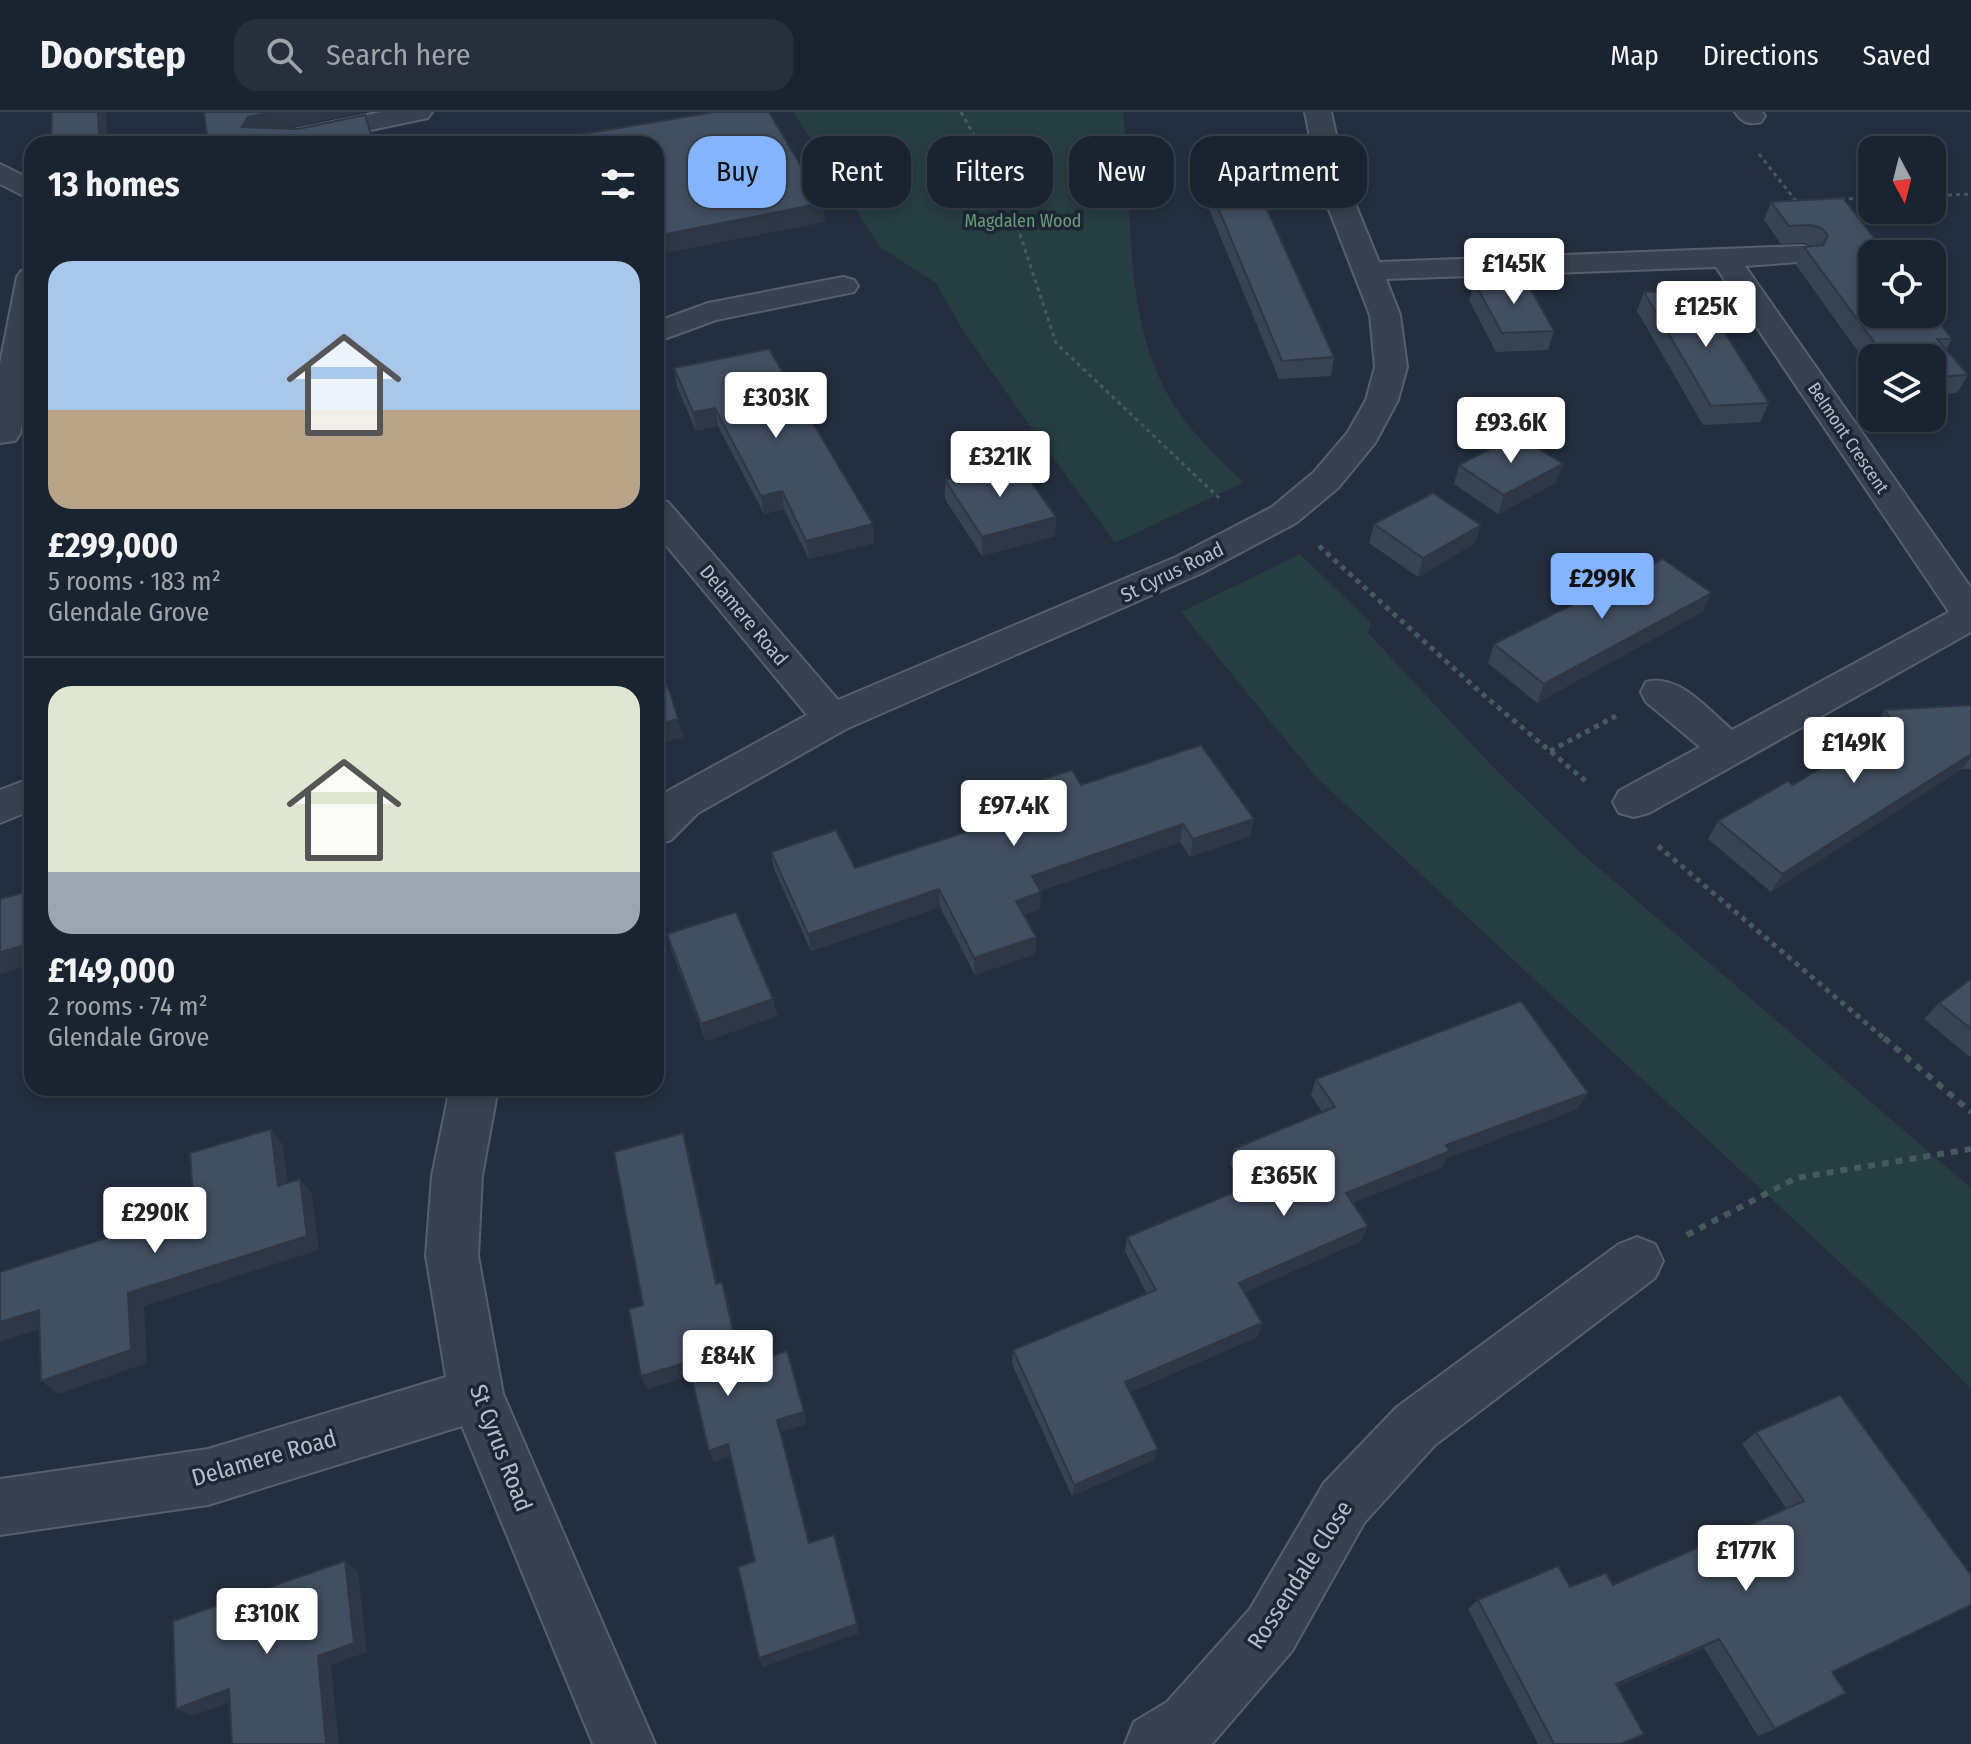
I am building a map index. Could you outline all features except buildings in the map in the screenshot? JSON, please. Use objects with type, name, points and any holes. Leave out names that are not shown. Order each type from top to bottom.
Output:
[{"type":"street","points":[[304,136],[419,112]]},
{"type":"street","name":"St Cyrus Road","points":[[664,821],[683,802],[832,719],[1083,614],[1189,565],[1284,515],[1335,469],[1363,436],[1382,400],[1391,367],[1385,315],[1333,184],[1318,112]]},
{"type":"street","points":[[0,172],[24,187]]},
{"type":"street","points":[[1369,271],[1802,255]]},
{"type":"street","name":"Belmont Crescent","points":[[1725,259],[1971,616]]},
{"type":"street","points":[[664,330],[708,312],[740,293],[843,286]]},
{"type":"street","points":[[12,433],[24,339]]},
{"type":"street","name":"Delamere Road","points":[[664,520],[832,719]]},
{"type":"street","points":[[1634,802],[1971,616]]},
{"type":"street","points":[[1660,692],[1729,749]]},
{"type":"street","points":[[0,807],[24,796]]},
{"type":"street","name":"St Cyrus Road","points":[[472,1096],[457,1176],[452,1256],[476,1395],[624,1744]]},
{"type":"street","name":"Rossendale Close","points":[[1156,1744],[1189,1724],[1271,1630],[1344,1503],[1416,1426],[1637,1261]]},
{"type":"street","name":"Delamere Road","points":[[0,1507],[208,1477],[476,1395]]},
{"type":"path","points":[[961,112],[1006,192],[1056,343],[1214,496],[1284,515]]},
{"type":"path","points":[[1946,195],[1971,194]]},
{"type":"path","points":[[1550,751],[1660,692]]},
{"type":"path","points":[[1637,1261],[1796,1178],[1971,1149]]},
{"type":"green space","name":"Magdalen Wood","points":[[793,112],[1123,112],[1125,136],[1069,136],[1069,208],[1129,208],[1136,293],[1153,362],[1168,395],[1184,419],[1244,482],[1115,543],[962,329],[936,283],[880,247],[855,208],[911,208],[911,136],[808,136]]},
{"type":"green space","points":[[1300,554],[1371,623],[1368,633],[1493,767],[1579,851],[1971,1188],[1971,1389],[1913,1330],[1316,777],[1181,612]]}]
